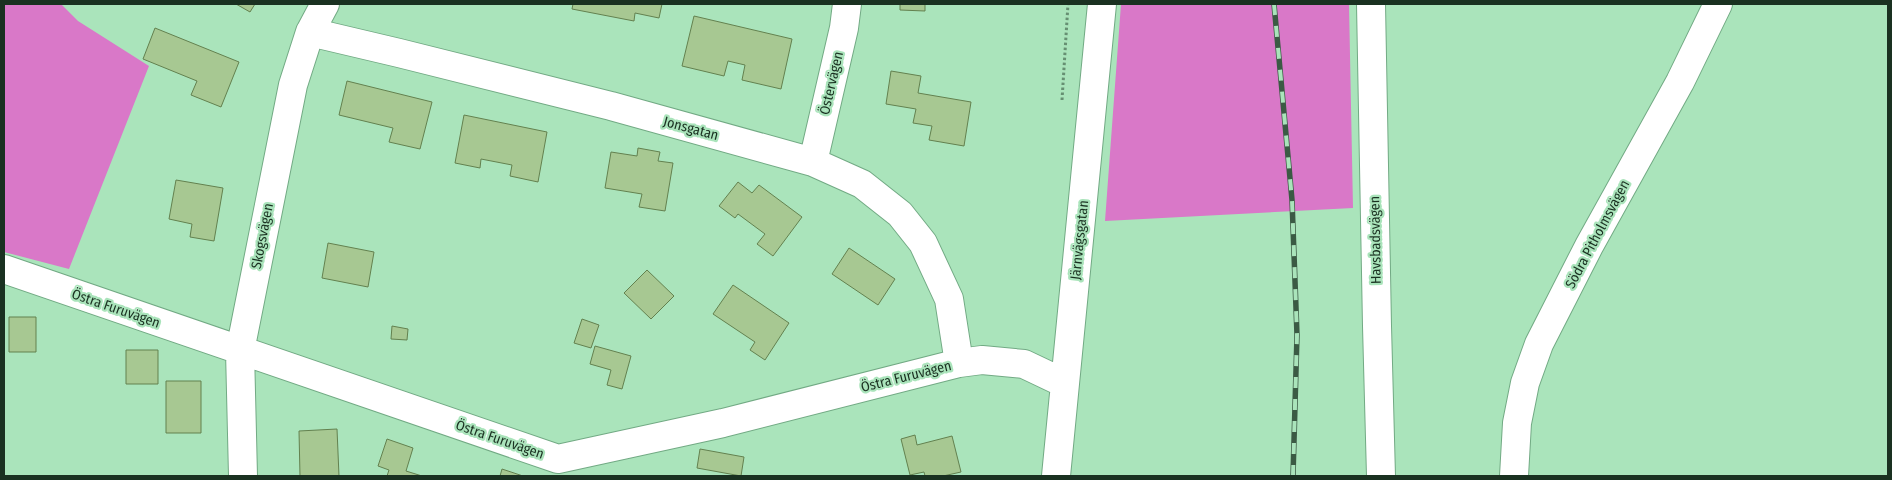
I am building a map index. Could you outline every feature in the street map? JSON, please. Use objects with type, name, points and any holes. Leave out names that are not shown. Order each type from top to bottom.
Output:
[{"type":"street","name":"Skogsvägen","points":[[243,476],[240,351],[293,85],[310,32],[325,4]]},
{"type":"street","name":"Östervägen","points":[[813,162],[844,28],[847,4]]},
{"type":"street","name":"Järnvägsgatan","points":[[1056,476],[1102,4]]},
{"type":"street","name":"Havsbadsvägen","points":[[1370,4],[1376,326],[1381,476]]},
{"type":"street","name":"Södra Pitholmsvägen","points":[[1514,476],[1517,423],[1526,382],[1539,344],[1589,246],[1680,82],[1718,4]]},
{"type":"street","name":"Jonsgatan","points":[[310,32],[399,52],[610,106],[813,162],[862,184],[900,214],[923,243],[950,299],[959,363]]},
{"type":"street","name":"Östra Furuvägen","points":[[4,269],[558,459],[723,423],[959,363],[982,360],[1024,364],[1064,383]]},
{"type":"shaded area","points":[[4,4],[61,4],[78,21],[149,66],[69,269],[4,252]]},
{"type":"shaded area","points":[[1121,4],[1349,4],[1353,208],[1105,221]]},
{"type":"building","points":[[236,4],[255,4],[250,12]]},
{"type":"building","points":[[573,4],[662,4],[659,18],[635,13],[634,21],[572,9]]},
{"type":"building","points":[[900,4],[925,4],[925,11],[900,10]]},
{"type":"building","points":[[694,16],[792,39],[781,89],[742,80],[745,65],[728,61],[724,76],[682,66]]},
{"type":"building","points":[[155,28],[239,62],[221,107],[191,95],[197,81],[143,59]]},
{"type":"building","points":[[891,71],[921,76],[918,93],[971,102],[964,146],[929,140],[932,126],[913,123],[916,109],[886,104]]},
{"type":"building","points":[[347,81],[432,102],[420,149],[389,142],[393,128],[339,115]]},
{"type":"building","points":[[464,115],[547,132],[538,182],[510,176],[512,165],[481,159],[480,168],[455,163]]},
{"type":"building","points":[[638,148],[660,152],[658,161],[673,163],[665,211],[639,207],[642,194],[605,188],[611,152],[637,156]]},
{"type":"building","points":[[176,180],[223,188],[214,241],[190,237],[192,224],[169,219]]},
{"type":"building","points":[[738,182],[752,193],[759,185],[802,217],[773,256],[757,244],[765,234],[738,214],[735,218],[719,206]]},
{"type":"building","points":[[328,243],[374,252],[368,287],[322,278]]},
{"type":"building","points":[[849,248],[895,279],[878,305],[832,274]]},
{"type":"building","points":[[647,270],[674,296],[651,319],[624,293]]},
{"type":"building","points":[[733,285],[789,323],[765,360],[750,350],[755,342],[713,314]]},
{"type":"building","points":[[9,317],[36,317],[36,352],[9,352]]},
{"type":"building","points":[[582,319],[599,325],[591,348],[574,343]]},
{"type":"building","points":[[392,326],[408,329],[407,340],[391,339]]},
{"type":"building","points":[[595,346],[631,356],[622,389],[607,385],[611,370],[590,364]]},
{"type":"building","points":[[126,350],[158,350],[158,384],[126,384]]},
{"type":"building","points":[[166,381],[201,381],[201,433],[166,433]]},
{"type":"building","points":[[337,429],[339,476],[300,476],[299,431]]},
{"type":"building","points":[[915,435],[917,445],[952,436],[961,472],[943,476],[925,476],[924,472],[910,475],[901,439]]},
{"type":"building","points":[[387,439],[413,448],[406,471],[422,476],[387,476],[389,470],[378,466]]},
{"type":"building","points":[[700,449],[744,457],[741,476],[697,468]]},
{"type":"building","points":[[502,469],[523,476],[500,476]]},
{"type":"railway","points":[[1274,4],[1292,200],[1297,335],[1293,476]]}]
